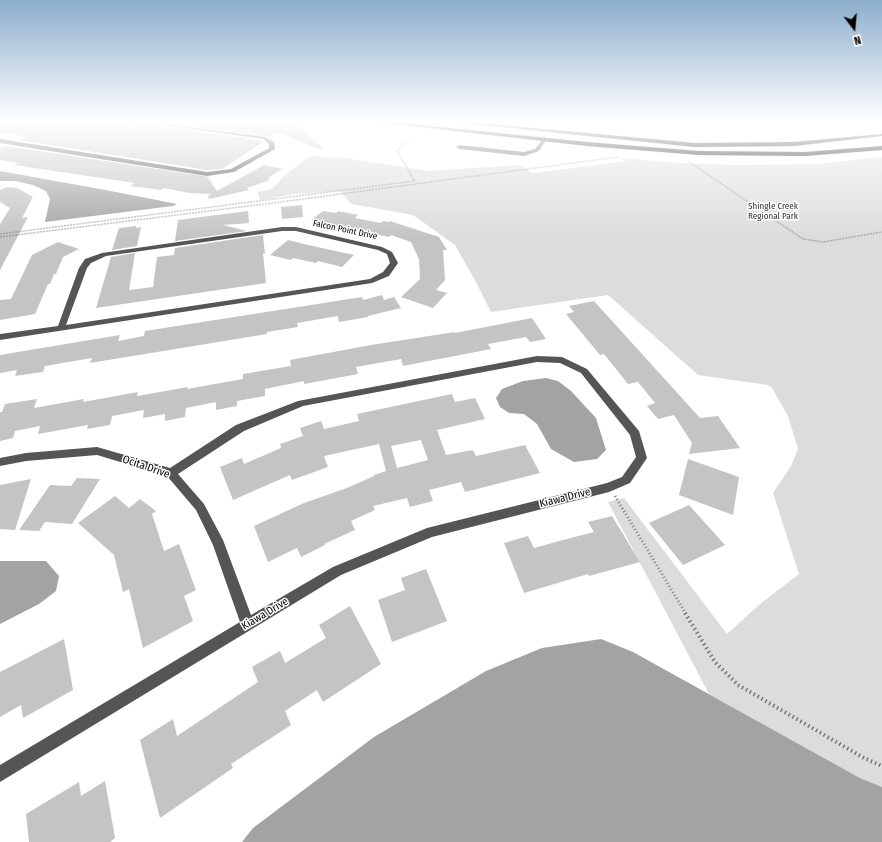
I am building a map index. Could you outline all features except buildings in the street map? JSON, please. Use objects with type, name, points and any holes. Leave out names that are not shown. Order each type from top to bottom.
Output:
[{"type":"street","points":[[115,159],[207,174],[232,171],[253,159]]},
{"type":"street","name":"Falcon Point Drive","points":[[0,337],[61,328],[372,281],[386,274],[394,263],[390,253],[380,248],[296,229],[282,229],[104,254],[88,261],[83,268],[61,328]]},
{"type":"street","name":"Kiawa Drive","points":[[0,774],[337,571],[431,532],[609,486],[626,480],[642,458],[635,434],[584,371],[562,360],[537,359],[301,403],[240,428],[171,473]]},
{"type":"street","name":"Ocita Drive","points":[[0,462],[26,457],[97,451],[171,473],[200,507],[219,544],[248,624]]},
{"type":"path","points":[[402,159],[415,182]]},
{"type":"path","points":[[0,236],[70,224],[113,220],[598,159]]},
{"type":"path","points":[[688,161],[803,239],[823,242],[882,232]]},
{"type":"path","points":[[0,236],[273,203],[415,182]]},
{"type":"path","points":[[609,486],[715,662],[738,685],[864,758],[882,766]]},
{"type":"green space","name":"Shingle Creek Regional Park","points":[[306,159],[353,159],[429,171],[521,165],[533,173],[626,162],[623,159],[736,165],[818,164],[861,159],[882,159],[882,787],[860,778],[709,694],[608,502],[624,498],[727,634],[760,604],[799,574],[773,493],[791,466],[798,449],[788,416],[772,388],[768,385],[698,375],[608,295],[491,312],[455,245],[413,215],[351,204],[340,191],[295,194],[260,200],[258,192],[272,189],[285,175]]},
{"type":"shaded area","points":[[0,171],[177,204],[173,206],[45,222],[50,199],[46,191],[33,185],[15,181],[0,181]]},
{"type":"shaded area","points":[[546,378],[558,381],[571,391],[596,418],[606,450],[597,459],[574,462],[551,449],[537,424],[524,414],[509,413],[500,407],[496,398],[502,389],[523,381]]},
{"type":"shaded area","points":[[0,561],[46,561],[59,576],[56,591],[39,604],[0,624]]},
{"type":"shaded area","points":[[601,639],[633,652],[860,778],[882,787],[882,842],[242,842],[253,828],[374,737],[486,671],[542,648]]}]
